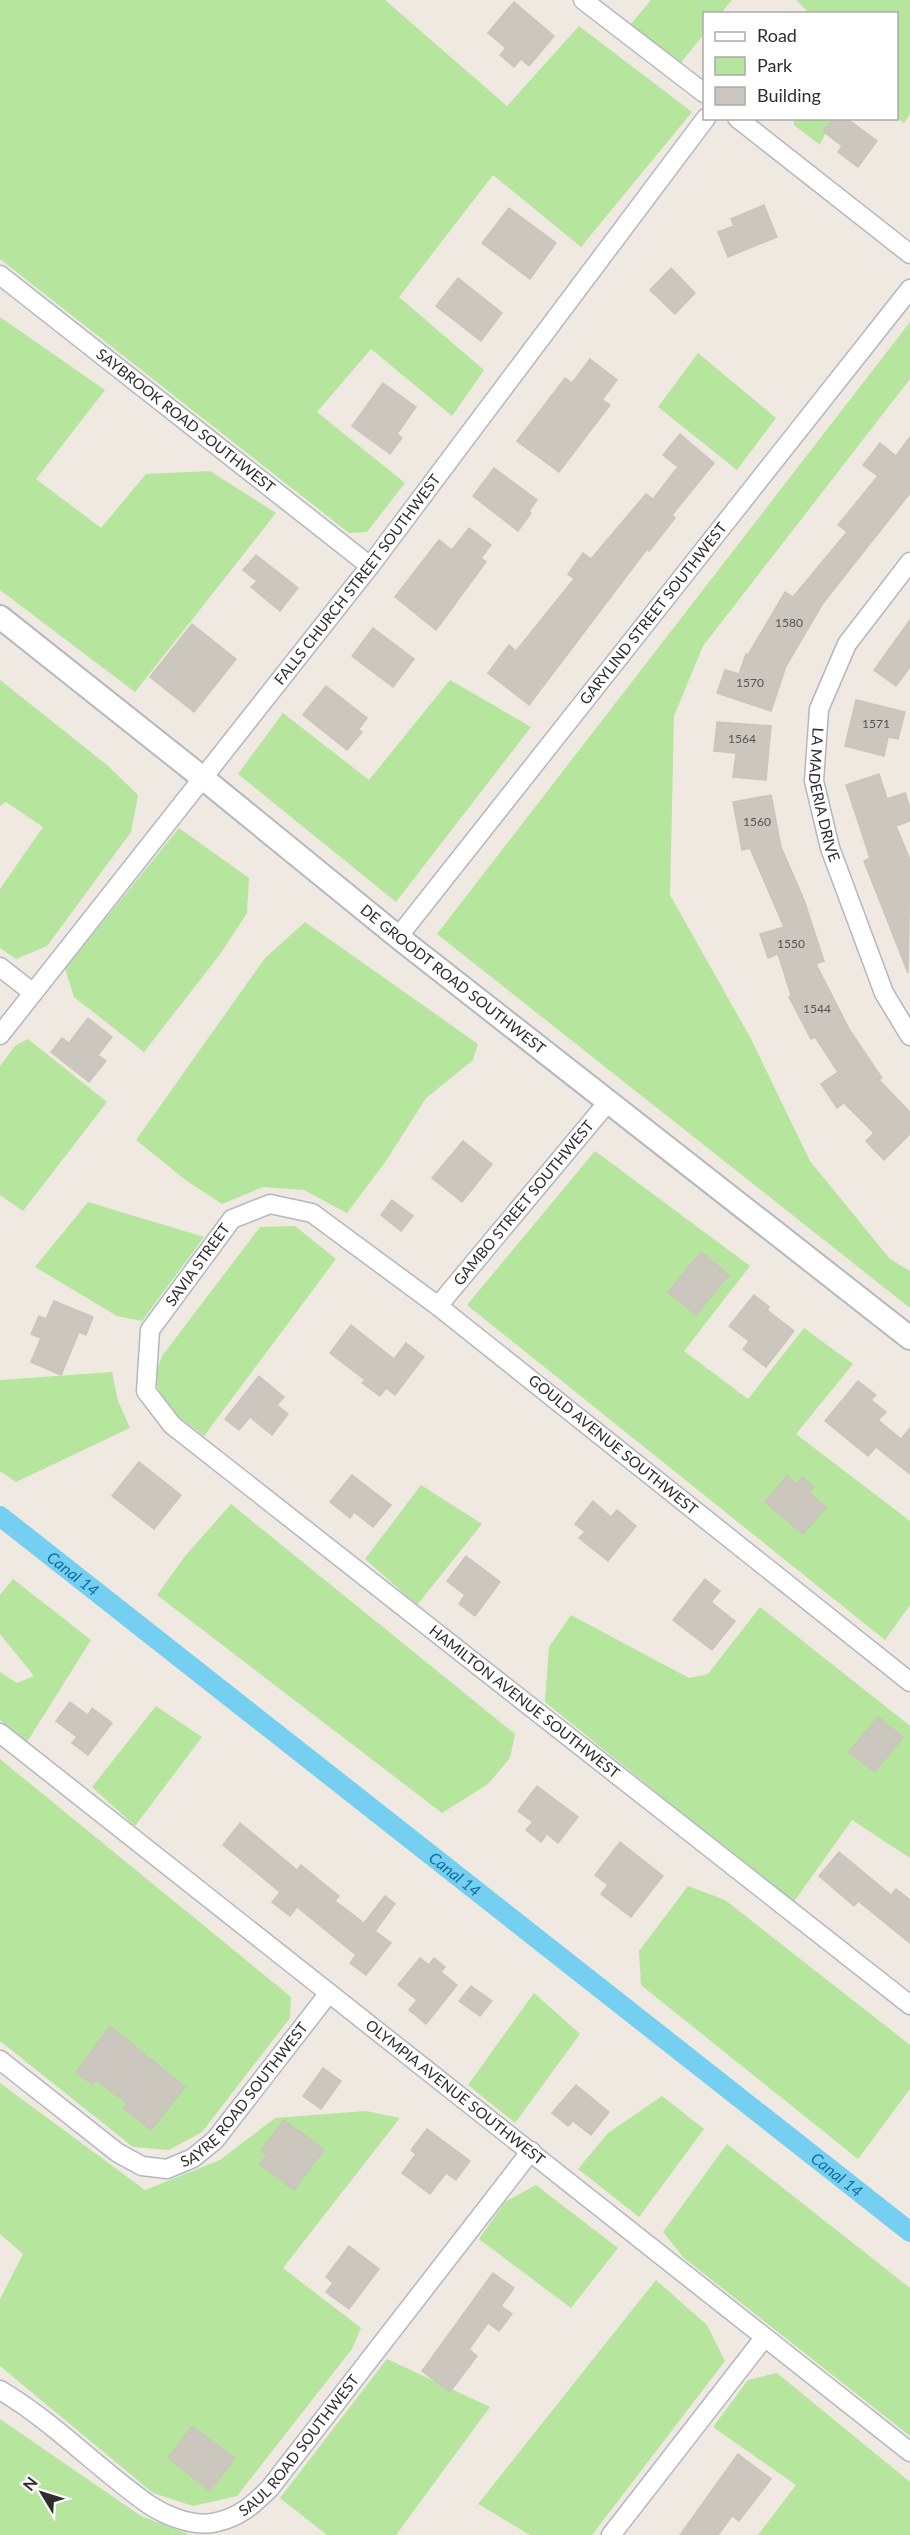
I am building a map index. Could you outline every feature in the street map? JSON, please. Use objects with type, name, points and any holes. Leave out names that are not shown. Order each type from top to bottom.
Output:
[{"type":"street","points":[[583,0],[703,91]]},
{"type":"street","name":"FALLS CHURCH STREET SOUTHWEST","points":[[0,1035],[370,566],[704,120]]},
{"type":"street","points":[[740,120],[910,254]]},
{"type":"street","name":"SAYBROOK ROAD SOUTHWEST","points":[[0,275],[370,566]]},
{"type":"street","name":"GARYLIND STREET SOUTHWEST","points":[[398,937],[910,289]]},
{"type":"street","name":"LA MADERIA DRIVE","points":[[910,562],[847,644],[819,708],[814,781],[830,848],[884,993],[910,1036]]},
{"type":"street","name":"DE GROODT ROAD SOUTHWEST","points":[[0,617],[204,778],[398,937],[910,1338]]},
{"type":"street","points":[[0,967],[32,992]]},
{"type":"street","name":"GAMBO STREET SOUTHWEST","points":[[438,1306],[608,1102]]},
{"type":"street","name":"SAVIA STREET","points":[[146,1391],[150,1330],[232,1218],[270,1204],[312,1213]]},
{"type":"street","name":"GOULD AVENUE SOUTHWEST","points":[[312,1213],[438,1306],[910,1682]]},
{"type":"street","name":"HAMILTON AVENUE SOUTHWEST","points":[[146,1391],[172,1425],[910,2005]]},
{"type":"street","name":"OLYMPIA AVENUE SOUTHWEST","points":[[0,1733],[910,2452]]},
{"type":"street","name":"SAYRE ROAD SOUTHWEST","points":[[0,2060],[118,2153],[142,2166],[167,2169],[193,2158],[215,2140],[329,1993]]},
{"type":"street","name":"SAUL ROAD SOUTHWEST","points":[[0,2390],[26,2405],[150,2505],[183,2521],[215,2523],[245,2512],[270,2488],[531,2151]]},
{"type":"street","points":[[611,2535],[764,2338]]},
{"type":"green space","points":[[0,0],[385,0],[507,106],[579,26],[692,112],[581,247],[493,175],[399,297],[484,370],[452,416],[371,349],[317,412],[405,483],[367,532],[349,533],[0,259]]},
{"type":"green space","points":[[651,0],[732,0],[722,12],[703,12],[703,35],[679,65],[630,25]]},
{"type":"green space","points":[[796,0],[910,0],[910,114],[904,123],[898,119],[898,12],[808,12]]},
{"type":"green space","points":[[794,120],[832,120],[820,145],[794,125]]},
{"type":"green space","points":[[0,317],[105,390],[36,479],[101,528],[146,474],[210,471],[276,513],[135,692],[0,590]]},
{"type":"green space","points":[[910,322],[910,379],[703,646],[674,716],[670,895],[751,1039],[810,1161],[890,1259],[910,1271],[910,1308],[437,934]]},
{"type":"green space","points":[[698,353],[776,418],[737,470],[658,407]]},
{"type":"green space","points":[[0,680],[107,765],[138,795],[131,832],[47,946],[16,959],[0,948],[0,889],[43,827],[6,802],[0,806]]},
{"type":"green space","points":[[450,680],[531,727],[396,902],[238,774],[283,713],[369,780]]},
{"type":"green space","points":[[179,828],[249,878],[247,913],[221,953],[144,1052],[74,997],[65,969]]},
{"type":"green space","points":[[305,922],[478,1044],[473,1060],[426,1098],[386,1161],[347,1213],[304,1190],[263,1187],[222,1204],[187,1181],[136,1140],[265,958]]},
{"type":"green space","points":[[28,1039],[107,1102],[23,1211],[0,1195],[0,1066],[15,1046]]},
{"type":"green space","points":[[595,1151],[750,1266],[684,1351],[748,1399],[804,1328],[853,1364],[796,1434],[910,1521],[910,1605],[885,1640],[467,1305]]},
{"type":"green space","points":[[88,1202],[204,1237],[142,1321],[117,1316],[35,1267]]},
{"type":"green space","points":[[295,1226],[336,1259],[204,1436],[168,1409],[154,1379],[162,1356],[260,1227]]},
{"type":"green space","points":[[112,1372],[118,1401],[130,1428],[16,1482],[0,1471],[0,1380]]},
{"type":"green space","points":[[421,1485],[482,1524],[417,1605],[365,1559]]},
{"type":"green space","points":[[231,1504],[515,1734],[510,1758],[488,1784],[442,1813],[157,1595],[186,1555]]},
{"type":"green space","points":[[13,1579],[91,1640],[27,1742],[0,1720],[0,1672],[17,1683],[34,1676],[0,1634],[0,1595]]},
{"type":"green space","points":[[760,1607],[910,1726],[910,1858],[852,1820],[793,1903],[545,1702],[549,1647],[571,1615],[689,1678],[708,1674]]},
{"type":"green space","points":[[156,1706],[202,1737],[135,1826],[92,1787]]},
{"type":"green space","points":[[0,1759],[291,1997],[290,2018],[202,2132],[169,2150],[133,2147],[0,2041]]},
{"type":"green space","points":[[688,1886],[725,1900],[910,2045],[910,2089],[858,2159],[641,1985],[639,1951]]},
{"type":"green space","points":[[534,1993],[580,2034],[515,2123],[468,2085]]},
{"type":"green space","points":[[0,2083],[145,2190],[220,2160],[275,2118],[366,2111],[400,2118],[283,2268],[361,2328],[352,2349],[237,2496],[193,2506],[153,2493],[0,2366],[0,2299],[23,2254],[0,2234]]},
{"type":"green space","points":[[662,2096],[704,2129],[639,2217],[578,2169],[608,2133]]},
{"type":"green space","points":[[727,2144],[910,2288],[910,2436],[684,2258],[663,2232]]},
{"type":"green space","points":[[536,2185],[618,2248],[571,2308],[479,2239],[505,2202]]},
{"type":"green space","points":[[656,2280],[707,2325],[725,2361],[592,2535],[530,2535],[478,2504]]},
{"type":"green space","points":[[387,2359],[490,2407],[396,2535],[327,2535],[280,2498]]},
{"type":"green space","points":[[777,2373],[910,2482],[910,2535],[758,2535],[796,2485],[713,2427],[748,2380]]},
{"type":"green space","points":[[0,2419],[141,2516],[191,2535],[0,2535]]},
{"type":"building","points":[[514,2],[554,36],[529,66],[521,59],[514,67],[500,55],[506,48],[488,33]]},
{"type":"building","points":[[831,120],[849,120],[877,141],[858,167],[838,152],[842,146],[823,131]]},
{"type":"building","points":[[764,205],[777,237],[728,257],[718,232],[734,226],[731,219]]},
{"type":"building","points":[[509,208],[556,243],[530,279],[482,243]]},
{"type":"building","points":[[671,268],[695,293],[675,314],[650,290]]},
{"type":"building","points":[[458,278],[502,313],[481,341],[436,306]]},
{"type":"building","points":[[590,359],[617,380],[602,400],[610,405],[559,472],[517,441],[565,378],[572,383]]},
{"type":"building","points":[[383,383],[416,407],[397,434],[402,438],[390,454],[352,426]]},
{"type":"building","points":[[680,434],[714,463],[672,515],[675,518],[649,551],[647,549],[529,705],[488,673],[509,645],[516,651],[574,579],[568,574],[583,553],[591,559],[646,494],[653,499],[678,467],[663,455]]},
{"type":"building","points":[[910,437],[910,493],[823,603],[786,666],[771,711],[717,693],[725,670],[739,674],[746,654],[748,655],[785,592],[793,597],[847,532],[838,525],[878,476],[863,465],[880,443],[896,456]]},
{"type":"building","points":[[494,468],[537,500],[518,531],[473,496]]},
{"type":"building","points":[[469,528],[491,545],[481,558],[486,562],[436,630],[395,597],[439,540],[452,550]]},
{"type":"building","points":[[256,555],[298,588],[280,611],[251,587],[257,581],[243,570]]},
{"type":"building","points":[[910,620],[910,667],[896,686],[874,670]]},
{"type":"building","points":[[192,624],[236,659],[194,712],[150,677]]},
{"type":"building","points":[[373,628],[414,659],[393,687],[352,656]]},
{"type":"building","points":[[326,686],[367,718],[358,730],[362,732],[347,750],[303,715]]},
{"type":"building","points":[[856,700],[905,712],[898,739],[888,737],[884,756],[845,746]]},
{"type":"building","points":[[717,722],[771,726],[766,780],[733,777],[736,753],[714,751]]},
{"type":"building","points":[[879,774],[887,799],[905,793],[910,808],[910,821],[896,826],[910,860],[908,973],[864,861],[870,858],[846,785]]},
{"type":"building","points":[[771,795],[781,847],[804,900],[824,961],[816,964],[849,1029],[882,1078],[879,1080],[910,1112],[910,1134],[884,1160],[866,1141],[874,1133],[844,1103],[837,1108],[821,1084],[838,1072],[815,1037],[811,1039],[789,997],[791,995],[778,954],[768,958],[760,934],[784,927],[750,848],[742,850],[733,802]]},
{"type":"building","points":[[88,1018],[112,1037],[98,1055],[106,1061],[89,1082],[51,1052],[62,1038],[69,1043]]},
{"type":"building","points":[[463,1141],[492,1164],[462,1202],[432,1178]]},
{"type":"building","points":[[392,1200],[413,1216],[401,1231],[381,1215]]},
{"type":"building","points":[[701,1252],[729,1275],[696,1315],[668,1292]]},
{"type":"building","points":[[754,1295],[769,1307],[767,1310],[794,1331],[766,1367],[743,1349],[749,1341],[729,1326]]},
{"type":"building","points":[[54,1301],[93,1317],[86,1335],[79,1332],[61,1375],[31,1362],[41,1338],[31,1334],[39,1316],[46,1319]]},
{"type":"building","points":[[351,1325],[394,1359],[406,1343],[424,1357],[395,1395],[386,1388],[380,1396],[362,1383],[365,1380],[330,1353]]},
{"type":"building","points":[[259,1376],[284,1397],[277,1405],[288,1414],[272,1435],[250,1417],[239,1430],[225,1419]]},
{"type":"building","points":[[858,1381],[876,1395],[871,1400],[886,1412],[878,1420],[901,1439],[910,1428],[910,1474],[876,1447],[868,1456],[825,1421]]},
{"type":"building","points":[[139,1462],[181,1495],[154,1529],[112,1496]]},
{"type":"building","points":[[352,1475],[391,1505],[373,1527],[354,1512],[350,1518],[330,1502]]},
{"type":"building","points":[[787,1476],[797,1484],[803,1477],[814,1487],[809,1493],[826,1507],[803,1534],[765,1502]]},
{"type":"building","points":[[593,1501],[611,1517],[617,1510],[636,1526],[608,1561],[579,1538],[585,1532],[575,1524]]},
{"type":"building","points":[[466,1556],[500,1582],[475,1616],[459,1604],[465,1595],[447,1581]]},
{"type":"building","points":[[705,1579],[720,1591],[711,1602],[735,1621],[712,1650],[673,1620]]},
{"type":"building","points":[[70,1702],[88,1715],[92,1708],[112,1723],[88,1755],[72,1743],[77,1737],[56,1721]]},
{"type":"building","points":[[878,1717],[903,1737],[875,1772],[849,1752]]},
{"type":"building","points":[[537,1786],[578,1817],[558,1843],[547,1834],[541,1842],[526,1830],[533,1822],[518,1811]]},
{"type":"building","points":[[240,1823],[297,1870],[301,1865],[339,1896],[335,1901],[364,1923],[385,1896],[395,1904],[375,1931],[391,1943],[366,1975],[350,1963],[356,1955],[297,1907],[290,1916],[272,1902],[280,1892],[223,1845]]},
{"type":"building","points":[[620,1842],[663,1876],[631,1917],[601,1894],[608,1885],[595,1875]]},
{"type":"building","points":[[839,1852],[891,1895],[896,1889],[910,1900],[910,1943],[858,1901],[854,1906],[819,1876]]},
{"type":"building","points":[[420,1958],[429,1965],[434,1958],[445,1967],[441,1972],[457,1985],[426,2024],[409,2010],[417,2000],[398,1985]]},
{"type":"building","points":[[471,1986],[492,2001],[480,2016],[459,2001]]},
{"type":"building","points":[[110,2026],[185,2087],[151,2130],[123,2108],[127,2103],[96,2080],[92,2084],[76,2072]]},
{"type":"building","points":[[323,2068],[341,2081],[321,2109],[303,2096]]},
{"type":"building","points":[[576,2085],[609,2112],[591,2135],[573,2121],[568,2126],[552,2113]]},
{"type":"building","points":[[284,2120],[324,2150],[294,2190],[260,2164],[267,2155],[261,2150]]},
{"type":"building","points":[[427,2129],[470,2161],[456,2180],[446,2173],[430,2194],[402,2173],[416,2154],[411,2150]]},
{"type":"building","points":[[349,2246],[379,2269],[349,2309],[326,2292],[333,2283],[326,2277]]},
{"type":"building","points":[[493,2273],[514,2288],[501,2306],[512,2314],[499,2331],[488,2323],[469,2349],[477,2356],[450,2392],[422,2371]]},
{"type":"building","points":[[192,2426],[235,2458],[210,2491],[168,2458]]},
{"type":"building","points":[[738,2454],[771,2479],[739,2521],[732,2516],[718,2535],[680,2535]]},
{"type":"waterway","name":"Canal 14","points":[[0,1516],[910,2232]]}]
